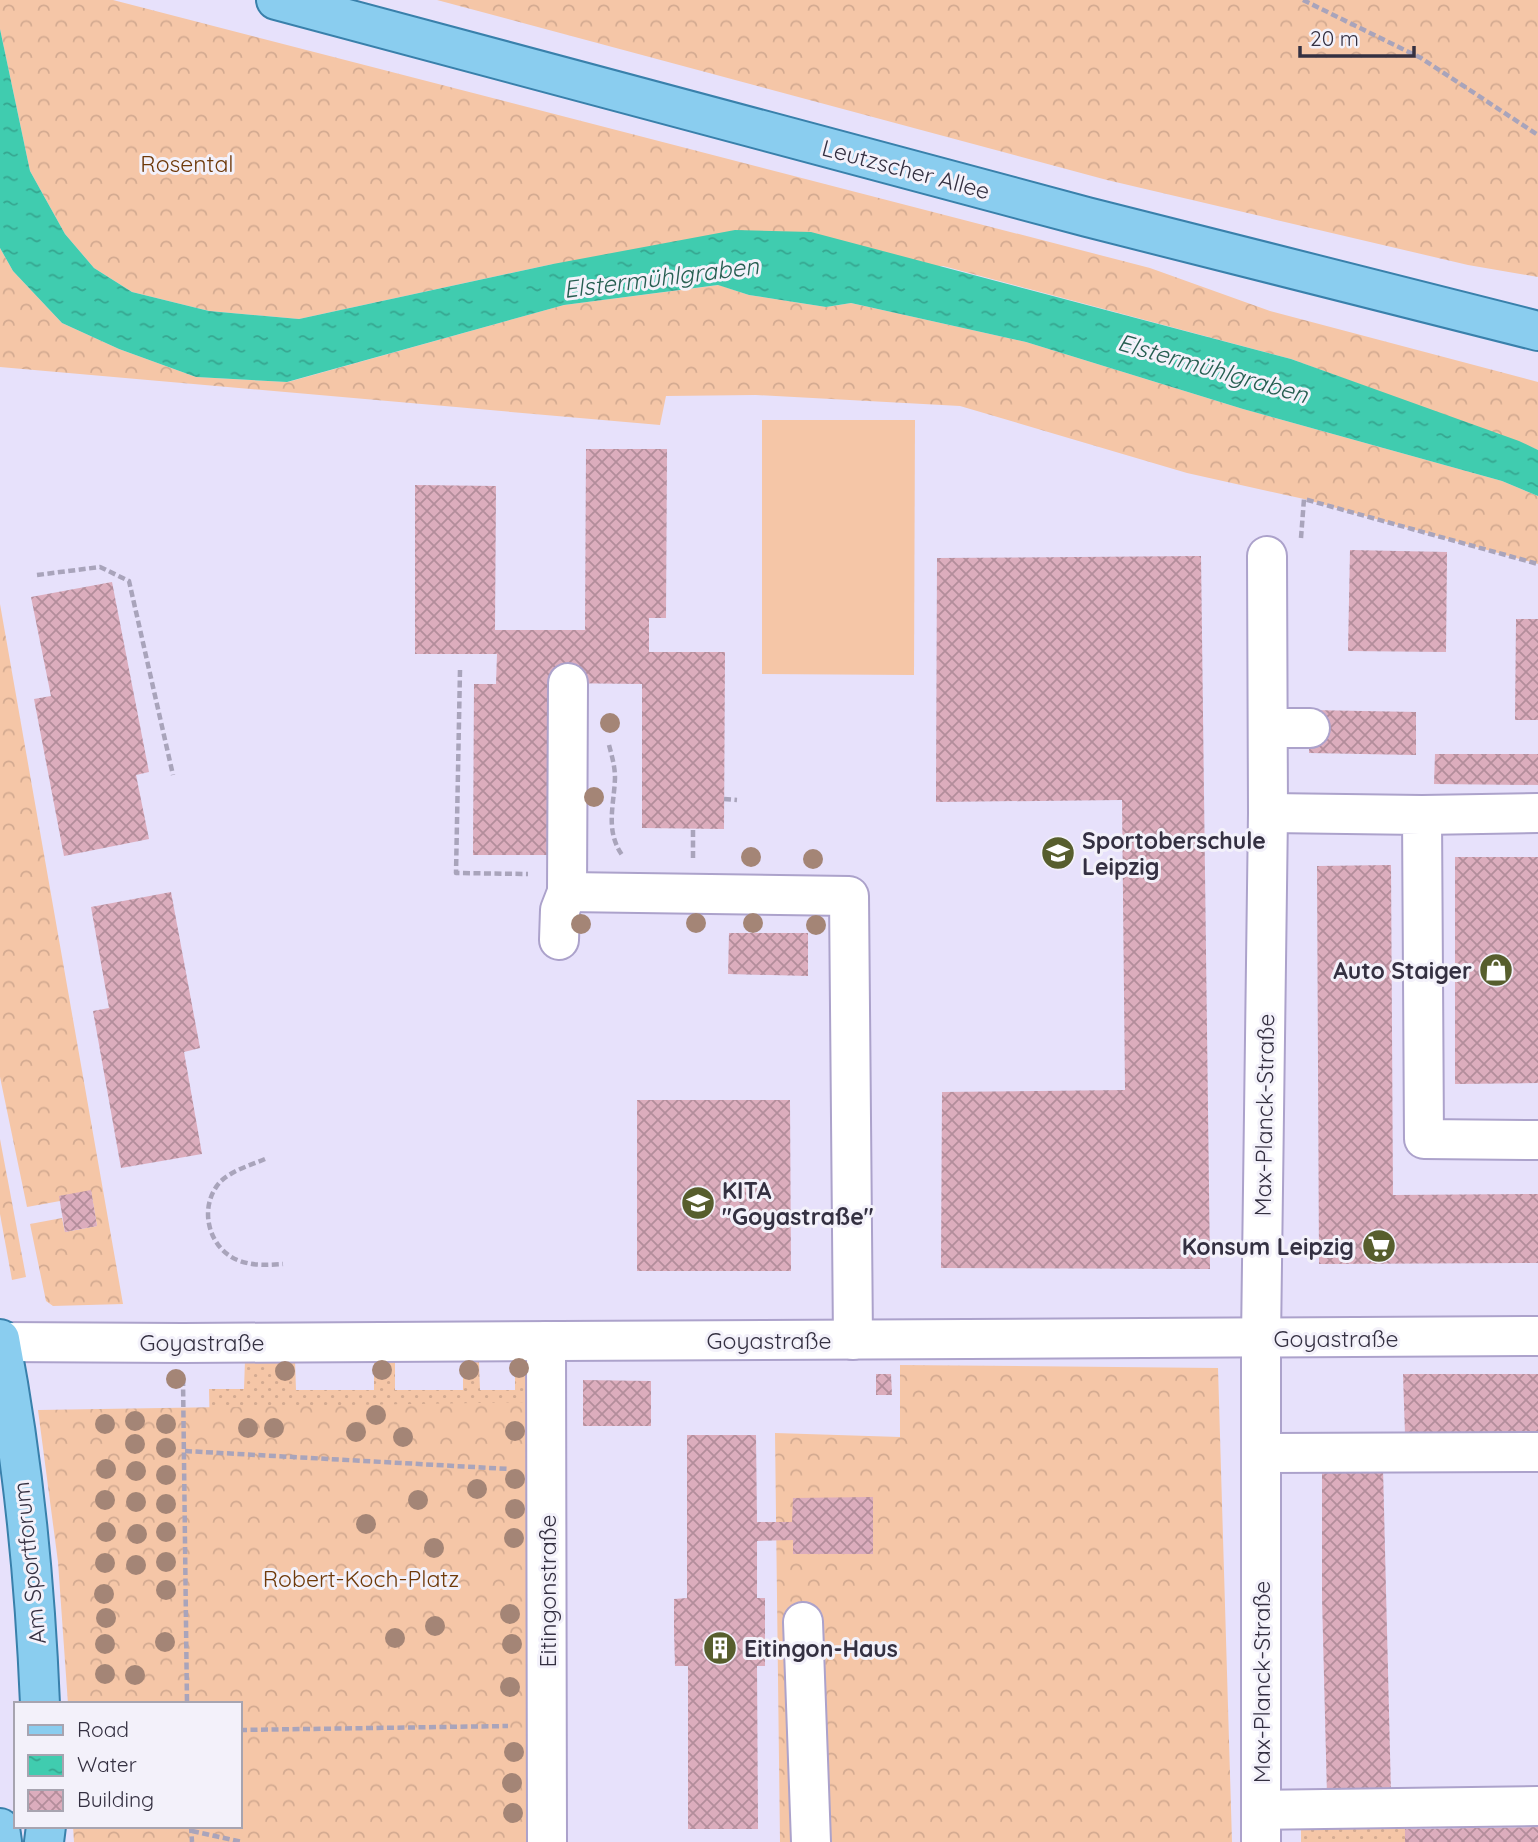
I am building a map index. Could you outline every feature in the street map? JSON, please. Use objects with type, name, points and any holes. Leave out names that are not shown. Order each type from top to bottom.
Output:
[{"type":"main road","name":"Leutzscher Allee","points":[[276,0],[1074,214],[1538,331]]},
{"type":"main road","name":"Am Sportforum","points":[[0,1341],[10,1396],[30,1555],[40,1702]]},
{"type":"main road","points":[[0,1500],[30,1555]]},
{"type":"main road","points":[[0,1828],[2,1842]]},
{"type":"street","name":"Max-Planck-Straße","points":[[1261,1826],[1261,1339],[1268,813],[1267,555]]},
{"type":"street","points":[[559,940],[559,910],[567,883],[568,701]]},
{"type":"street","points":[[1268,728],[1310,728]]},
{"type":"street","points":[[1268,813],[1538,813]]},
{"type":"street","points":[[1422,815],[1424,1139],[1538,1140]]},
{"type":"street","points":[[567,883],[849,896],[853,1340]]},
{"type":"street","name":"Goyastraße","points":[[0,1341],[183,1343],[1538,1336]]},
{"type":"street","name":"Eitingonstraße","points":[[546,1341],[547,1842]]},
{"type":"street","points":[[1261,1453],[1538,1452]]},
{"type":"street","points":[[803,1622],[811,1842]]},
{"type":"street","points":[[1261,1826],[1538,1806]]},
{"type":"path","points":[[1303,0],[1421,58],[1538,135]]},
{"type":"path","points":[[1267,555],[1300,559],[1304,499],[1538,564]]},
{"type":"path","points":[[37,575],[100,567],[129,581],[173,775]]},
{"type":"path","points":[[460,670],[456,873],[567,883]]},
{"type":"path","points":[[568,701],[586,727],[607,740],[615,776],[611,830],[616,848],[627,864]]},
{"type":"path","points":[[724,799],[737,800]]},
{"type":"path","points":[[693,862],[694,829]]},
{"type":"path","points":[[265,1159],[222,1181],[211,1197],[207,1216],[212,1236],[223,1253],[258,1266],[283,1264]]},
{"type":"path","points":[[183,1343],[187,1702]]},
{"type":"path","points":[[185,1451],[546,1471]]},
{"type":"path","points":[[242,1730],[547,1725]]},
{"type":"path","points":[[192,1842],[192,1829],[242,1842]]},
{"type":"green space","name":"Rosental","points":[[0,0],[113,0],[1150,268],[1270,311],[1538,382],[1538,450],[1291,359],[943,266],[553,264],[299,319],[209,311],[132,292],[94,268],[65,234],[30,171],[0,29]]},
{"type":"green space","points":[[437,0],[1538,0],[1538,277],[1468,265],[1107,180]]},
{"type":"green space","points":[[0,248],[13,271],[62,323],[119,349],[196,377],[288,382],[564,305],[719,285],[749,295],[826,307],[851,303],[1026,342],[1243,409],[1502,481],[1538,496],[1538,564],[1304,499],[1187,473],[960,406],[756,395],[666,396],[660,425],[0,367]]},
{"type":"green space","points":[[762,420],[915,420],[914,675],[762,674]]},
{"type":"green space","points":[[0,604],[123,1304],[53,1306],[46,1301],[30,1224],[62,1218],[65,1232],[97,1226],[91,1191],[60,1196],[60,1201],[27,1207],[0,1077]]},
{"type":"green space","points":[[0,1139],[26,1277],[12,1280],[0,1214]]},
{"type":"green space","points":[[245,1360],[295,1360],[296,1390],[374,1390],[374,1360],[395,1360],[395,1390],[463,1390],[463,1360],[479,1361],[480,1390],[515,1390],[515,1360],[530,1361],[530,1403],[506,1403],[210,1439],[209,1389],[244,1389]]},
{"type":"green space","points":[[900,1365],[1218,1368],[1232,1842],[780,1842],[775,1433],[900,1437]]},
{"type":"green space","name":"Robert-Koch-Platz","points":[[537,1402],[531,1842],[74,1842],[73,1828],[242,1828],[242,1702],[68,1702],[58,1562],[38,1410]]},
{"type":"green space","points":[[1383,1817],[1405,1829],[1405,1842],[1301,1842],[1301,1818]]},
{"type":"water","name":"Elstermühlgraben","points":[[0,29],[30,171],[65,234],[94,268],[132,292],[209,311],[299,319],[553,264],[735,230],[811,232],[1291,359],[1519,441],[1538,450],[1538,496],[1502,481],[1243,409],[1026,342],[851,303],[826,307],[749,295],[718,285],[564,305],[287,382],[196,377],[119,349],[62,323],[13,271],[0,248]]},
{"type":"building","points":[[586,449],[667,449],[666,618],[649,618],[649,652],[725,652],[724,829],[642,828],[642,684],[552,683],[551,855],[473,855],[474,684],[496,684],[497,654],[415,654],[415,485],[496,486],[495,630],[585,630]]},
{"type":"building","points":[[1350,550],[1447,552],[1446,652],[1348,651]]},
{"type":"building","points":[[1201,556],[1210,1269],[941,1268],[942,1092],[1125,1090],[1122,800],[936,802],[937,558]]},
{"type":"building","points":[[112,582],[149,772],[136,775],[149,839],[64,856],[34,699],[51,696],[31,597]]},
{"type":"building","points":[[1516,619],[1538,619],[1538,720],[1515,720]]},
{"type":"building","points":[[1310,710],[1416,712],[1416,755],[1309,753]]},
{"type":"building","points":[[1435,754],[1538,754],[1538,785],[1434,784]]},
{"type":"building","name":"Auto Staiger","points":[[1455,857],[1538,857],[1538,1083],[1455,1084]]},
{"type":"building","points":[[1391,865],[1393,1195],[1538,1194],[1538,1263],[1319,1264],[1317,866]]},
{"type":"building","points":[[171,892],[200,1048],[184,1052],[202,1154],[121,1168],[93,1011],[109,1008],[91,907]]},
{"type":"building","points":[[729,933],[808,933],[808,976],[728,974]]},
{"type":"building","points":[[637,1100],[790,1100],[791,1271],[637,1271]]},
{"type":"building","points":[[91,1190],[97,1226],[65,1232],[59,1196]]},
{"type":"building","points":[[876,1374],[891,1374],[892,1395],[876,1395]]},
{"type":"building","points":[[1403,1374],[1538,1374],[1538,1432],[1405,1434]]},
{"type":"building","points":[[583,1380],[651,1381],[651,1426],[583,1426]]},
{"type":"building","name":"Eitingon-Haus","points":[[687,1435],[756,1435],[757,1522],[792,1522],[793,1498],[873,1497],[873,1554],[793,1554],[793,1540],[757,1541],[757,1598],[765,1598],[765,1666],[757,1666],[758,1829],[688,1829],[688,1666],[675,1666],[674,1631],[674,1599],[687,1598]]},
{"type":"building","points":[[1322,1467],[1383,1468],[1391,1794],[1327,1795]]},
{"type":"building","points":[[1538,1827],[1538,1842],[1405,1842],[1405,1829]]},
{"type":"place","name":"Sportoberschule Leipzig","points":[[1058,853]]},
{"type":"place","name":"Auto Staiger","points":[[1496,970]]},
{"type":"place","name":"KITA \"Goyastraße\"","points":[[698,1203]]},
{"type":"place","name":"Konsum Leipzig","points":[[1379,1246]]},
{"type":"place","name":"Eitingon-Haus","points":[[720,1648]]}]
